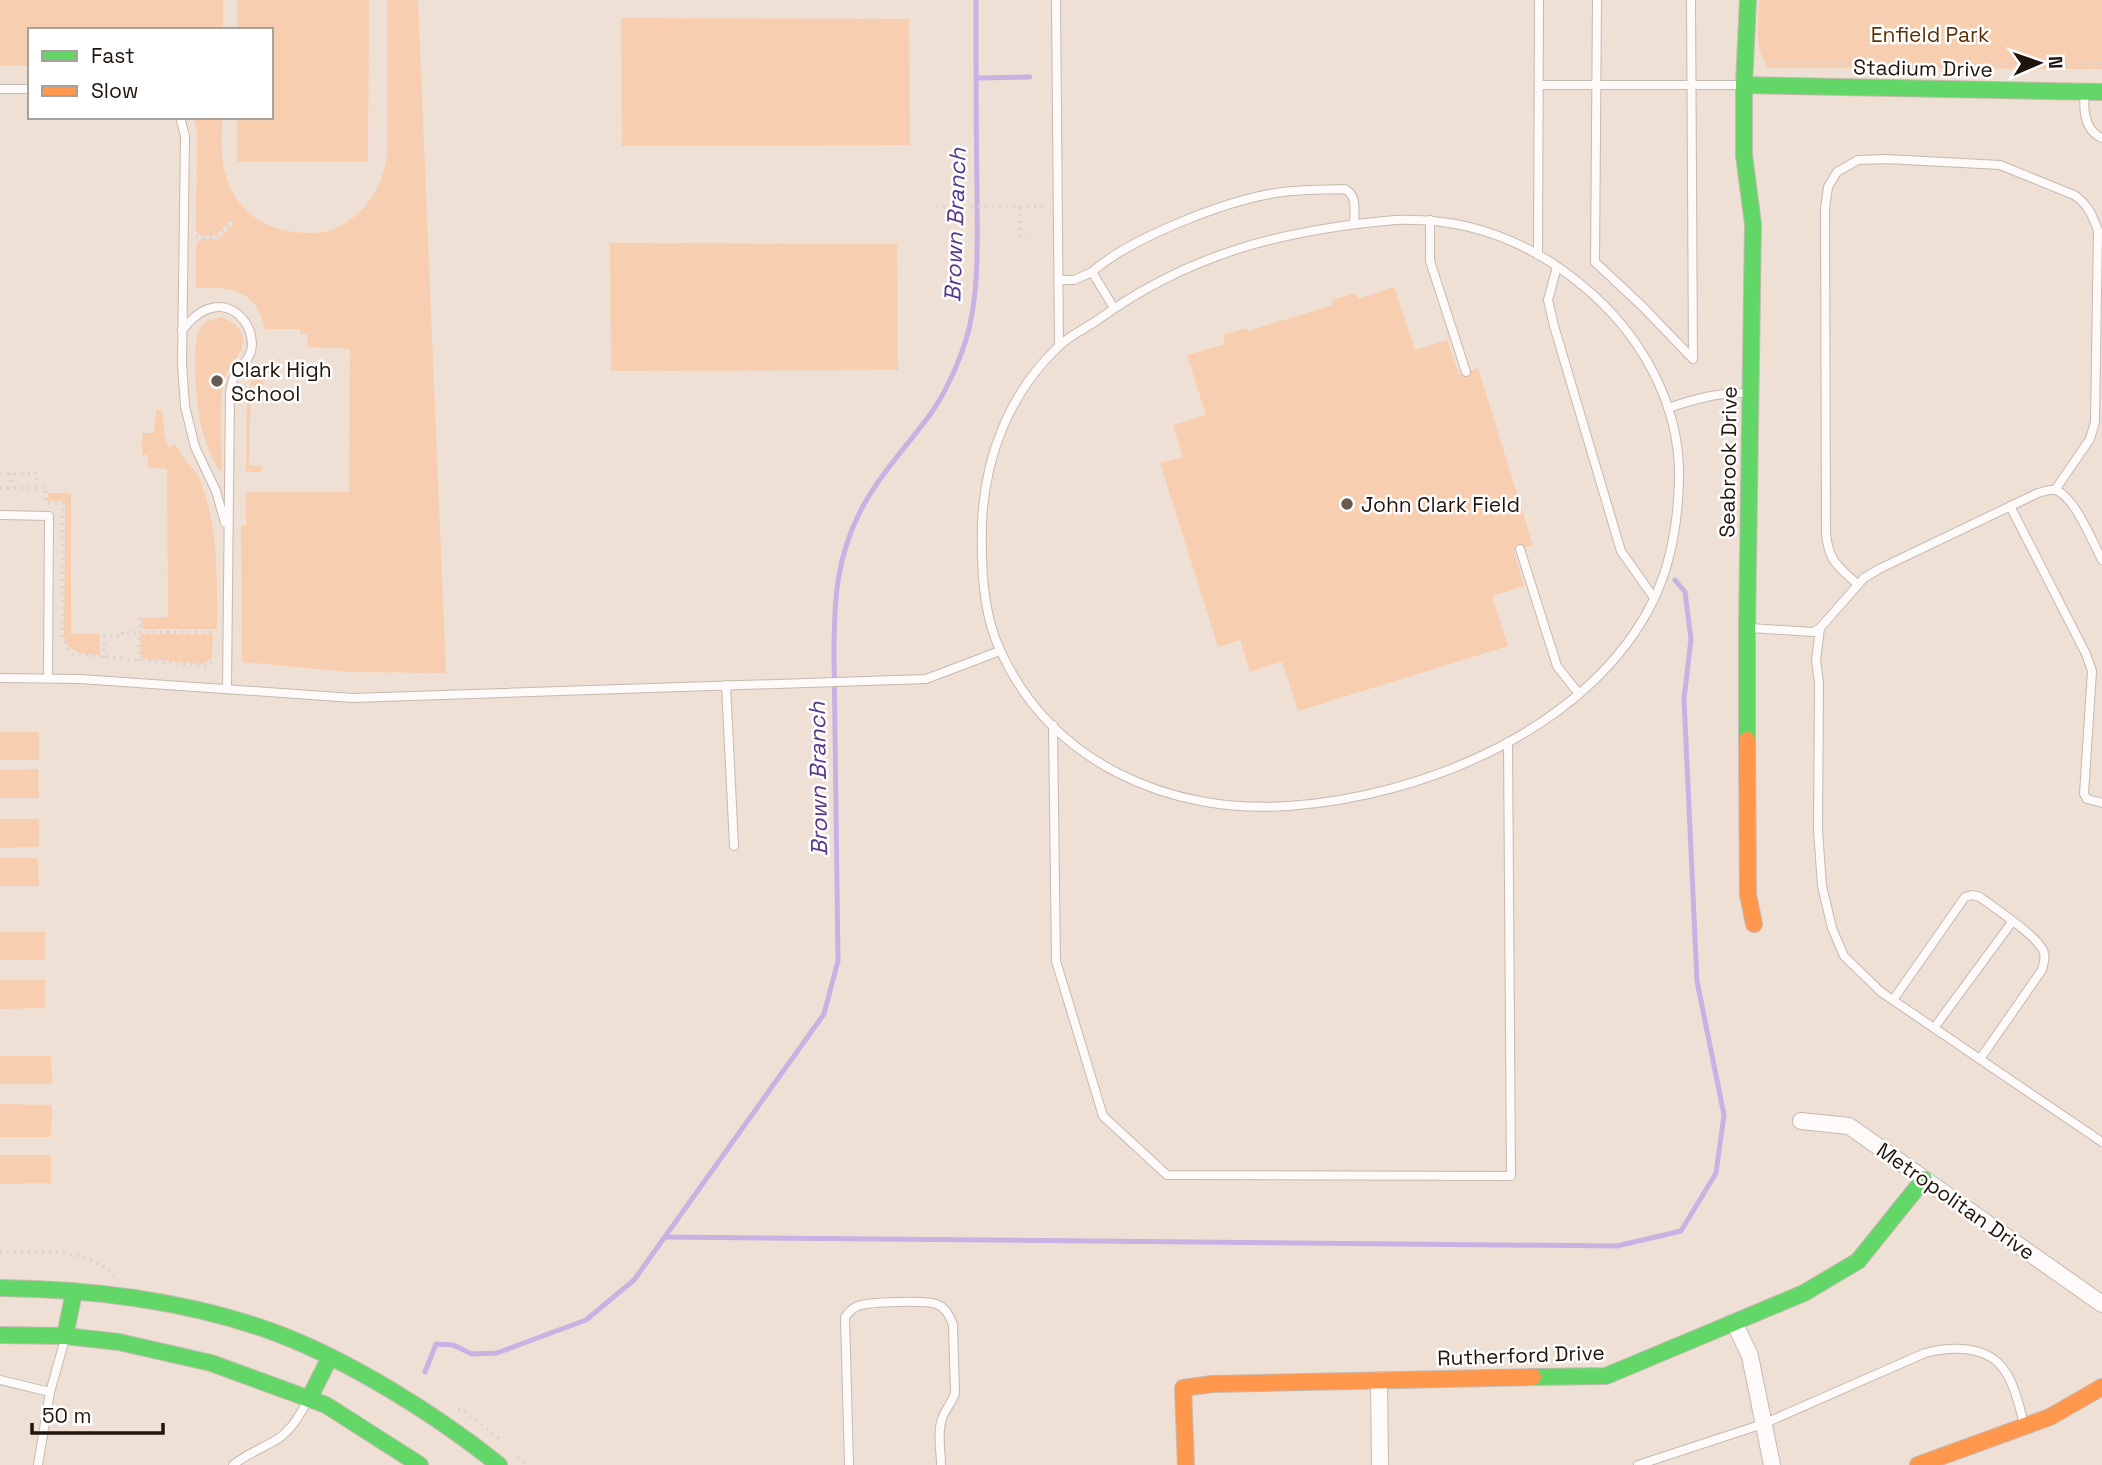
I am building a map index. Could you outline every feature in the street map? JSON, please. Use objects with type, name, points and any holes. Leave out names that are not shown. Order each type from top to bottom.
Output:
[{"type":"street","name":"Seabrook Drive","points":[[1748,0],[1744,155],[1753,224],[1747,628],[1748,895],[1754,923]]},
{"type":"street","name":"Stadium Drive","points":[[1744,85],[2102,92]]},
{"type":"street","name":"Metropolitan Drive","points":[[1801,1121],[1849,1126],[2102,1304]]},
{"type":"street","name":"Rutherford Drive","points":[[1186,1465],[1183,1388],[1212,1384],[1605,1376],[1804,1293],[1858,1261],[1924,1179]]},
{"type":"street","points":[[0,1288],[104,1294],[202,1312],[260,1327],[330,1357],[427,1414],[499,1465]]},
{"type":"street","points":[[65,1336],[74,1292]]},
{"type":"street","points":[[1734,1322],[1750,1356],[1772,1465]]},
{"type":"street","points":[[0,1335],[65,1336],[119,1342],[235,1371],[326,1405],[420,1465]]},
{"type":"street","points":[[309,1399],[330,1357]]},
{"type":"street","points":[[1379,1380],[1380,1465]]},
{"type":"street","points":[[1918,1465],[2050,1417],[2102,1387]]},
{"type":"lane","points":[[1056,0],[1059,345]]},
{"type":"lane","points":[[1538,255],[1539,0]]},
{"type":"lane","points":[[1597,0],[1595,261],[1693,359],[1691,0]]},
{"type":"lane","points":[[1539,85],[1744,85]]},
{"type":"lane","points":[[0,89],[28,89]]},
{"type":"lane","points":[[2085,92],[2083,108],[2086,120],[2090,129],[2102,138]]},
{"type":"lane","points":[[181,119],[185,136],[182,330],[185,406],[195,447],[216,491],[227,530]]},
{"type":"lane","points":[[1858,585],[1835,564],[1828,551],[1826,534],[1825,209],[1828,187],[1837,172],[1850,163],[1886,159],[2000,165],[2074,195],[2084,202],[2092,214],[2098,230],[2095,422],[2090,439],[2055,490]]},
{"type":"lane","points":[[1058,280],[1074,281],[1092,272],[1106,260],[1204,213],[1271,194],[1345,189],[1354,197],[1354,224]]},
{"type":"lane","points":[[1430,220],[1430,261],[1466,372]]},
{"type":"lane","points":[[1430,220],[1490,232],[1538,255],[1595,296],[1623,325],[1655,374],[1676,436],[1678,504],[1669,560],[1654,598],[1638,626],[1597,678],[1541,724],[1440,773],[1388,789],[1312,804],[1258,808],[1203,802],[1153,789],[1100,765],[1074,746],[1016,680],[1000,651],[992,628],[983,569],[982,540],[987,479],[1002,428],[1027,385],[1059,345],[1114,308],[1166,278],[1235,249],[1284,235],[1354,224],[1430,220]]},
{"type":"lane","points":[[1557,267],[1548,300],[1558,339],[1621,551],[1654,598]]},
{"type":"lane","points":[[1092,272],[1114,308]]},
{"type":"lane","points":[[182,330],[194,317],[208,309],[225,306],[241,315],[249,329],[252,345],[248,361],[234,376],[230,393],[227,688]]},
{"type":"lane","points":[[1668,408],[1707,396],[1729,392],[1750,393]]},
{"type":"lane","points":[[1747,628],[1813,632],[1820,628],[1864,578],[2038,493],[2055,490],[2066,497],[2078,513],[2102,559]]},
{"type":"lane","points":[[2010,506],[2086,654],[2092,671],[2084,794],[2087,799],[2102,803]]},
{"type":"lane","points":[[0,515],[48,516],[48,678]]},
{"type":"lane","points":[[1520,549],[1557,666],[1579,694]]},
{"type":"lane","points":[[1820,628],[1816,661],[1819,682],[1818,830],[1822,887],[1832,928],[1844,956],[1881,992],[2102,1142]]},
{"type":"lane","points":[[0,678],[48,678],[227,688],[353,698],[926,678],[1000,651]]},
{"type":"lane","points":[[726,685],[734,846]]},
{"type":"lane","points":[[1053,725],[1056,961],[1103,1116],[1167,1175],[1511,1176],[1508,742]]},
{"type":"lane","points":[[1893,1000],[1965,897],[1980,897],[2040,943],[2045,960],[2042,970],[1980,1059]]},
{"type":"lane","points":[[1934,1028],[2012,922]]},
{"type":"lane","points":[[849,1465],[845,1317],[849,1311],[866,1304],[924,1302],[942,1307],[953,1325],[954,1393],[952,1404],[943,1415],[940,1425],[942,1465]]},
{"type":"lane","points":[[38,1465],[50,1392],[65,1336]]},
{"type":"lane","points":[[1638,1465],[1763,1423],[1925,1353],[1938,1350],[1971,1349],[1989,1356],[2004,1370],[2014,1390],[2025,1426]]},
{"type":"lane","points":[[0,1380],[50,1392]]},
{"type":"lane","points":[[233,1465],[249,1453],[278,1439],[294,1424],[309,1399]]},
{"type":"path","points":[[1766,54],[1766,62],[1897,65],[2102,64]]},
{"type":"path","points":[[936,207],[1058,207]]},
{"type":"path","points":[[1020,208],[1020,236],[1027,236]]},
{"type":"path","points":[[196,237],[216,237],[233,221]]},
{"type":"path","points":[[0,473],[37,473],[37,488]]},
{"type":"path","points":[[11,473],[11,488]]},
{"type":"path","points":[[0,488],[46,488],[46,503],[64,503],[63,639],[74,654],[205,666],[213,661],[215,654]]},
{"type":"path","points":[[139,618],[139,661]]},
{"type":"path","points":[[104,658],[104,636],[122,636],[122,632],[215,632],[215,643]]},
{"type":"green space","points":[[0,0],[223,0],[223,28],[28,28],[28,66],[0,66]]},
{"type":"green space","points":[[237,0],[369,0],[368,162],[237,162],[237,119],[273,119],[273,28],[237,28]]},
{"type":"green space","points":[[387,0],[418,0],[446,673],[349,672],[242,662],[241,526],[246,525],[246,494],[349,492],[350,349],[308,347],[307,334],[300,334],[300,329],[265,329],[255,306],[240,293],[220,288],[196,288],[196,244],[201,239],[218,239],[234,223],[231,220],[216,235],[201,236],[196,231],[197,131],[194,119],[222,119],[224,169],[238,201],[257,219],[294,232],[332,230],[349,221],[366,205],[378,187],[387,154]]},
{"type":"green space","name":"Enfield Park","points":[[1759,0],[2102,0],[2102,69],[1768,68],[1759,44]]},
{"type":"green space","points":[[621,18],[909,19],[910,145],[622,146]]},
{"type":"green space","points":[[610,243],[897,244],[898,370],[611,371]]},
{"type":"green space","name":"John Clark Field","points":[[1394,287],[1415,350],[1447,340],[1459,374],[1478,368],[1533,545],[1514,551],[1524,586],[1492,596],[1508,646],[1298,711],[1282,661],[1250,672],[1240,640],[1218,647],[1160,463],[1183,457],[1173,425],[1206,415],[1187,355],[1225,344],[1223,335],[1247,328],[1248,331],[1333,305],[1332,300],[1356,293],[1358,299]]},
{"type":"green space","points":[[221,317],[238,327],[243,344],[227,372],[223,387],[220,471],[201,425],[195,359],[201,327]]},
{"type":"green space","points":[[259,368],[265,374],[263,385],[251,386],[249,465],[264,467],[260,472],[246,472],[247,390]]},
{"type":"green space","points":[[156,410],[162,410],[168,447],[176,445],[200,480],[206,498],[216,554],[217,629],[141,629],[141,618],[168,617],[167,469],[148,468],[148,455],[142,455],[142,433],[154,433]]},
{"type":"green space","points":[[48,493],[71,493],[71,634],[100,634],[100,655],[74,651],[64,638],[65,501],[48,501]]},
{"type":"green space","points":[[140,634],[213,634],[212,657],[203,664],[141,658]]},
{"type":"green space","points":[[0,732],[39,732],[39,760],[0,760]]},
{"type":"green space","points":[[38,769],[39,798],[0,798],[0,770]]},
{"type":"green space","points":[[0,819],[39,819],[39,847],[0,848]]},
{"type":"green space","points":[[0,858],[38,858],[39,886],[0,886]]},
{"type":"green space","points":[[0,932],[45,932],[45,960],[0,960]]},
{"type":"green space","points":[[0,980],[45,980],[45,1008],[0,1009]]},
{"type":"green space","points":[[0,1056],[51,1056],[52,1084],[0,1084]]},
{"type":"green space","points":[[0,1104],[52,1105],[51,1137],[0,1137]]},
{"type":"green space","points":[[0,1155],[51,1155],[51,1183],[0,1184]]},
{"type":"waterway","name":"Brown Branch","points":[[425,1372],[436,1344],[453,1345],[472,1354],[497,1353],[586,1320],[634,1280],[824,1014],[838,961],[834,655],[838,579],[847,543],[863,506],[939,402],[966,340],[976,285],[976,0]]},
{"type":"waterway","points":[[976,78],[1030,77]]},
{"type":"waterway","points":[[666,1237],[1617,1246],[1681,1231],[1716,1173],[1724,1115],[1697,981],[1684,699],[1691,639],[1685,592],[1675,580]]},
{"type":"traffic: fast","points":[[1747,740],[1753,224],[1744,155],[1748,0]]},
{"type":"traffic: fast","points":[[1744,85],[2102,92]]},
{"type":"traffic: fast","points":[[1533,1377],[1606,1376],[1804,1293],[1858,1261],[1924,1179]]},
{"type":"traffic: fast","points":[[0,1288],[70,1291],[140,1299],[209,1313],[276,1333],[333,1358],[392,1391],[448,1427],[499,1465]]},
{"type":"traffic: fast","points":[[65,1336],[74,1292]]},
{"type":"traffic: fast","points":[[0,1335],[65,1336],[119,1342],[211,1363],[326,1405],[420,1465]]},
{"type":"traffic: fast","points":[[309,1399],[330,1357]]},
{"type":"traffic: slow","points":[[1747,740],[1748,895],[1754,924]]},
{"type":"traffic: slow","points":[[1186,1465],[1183,1388],[1212,1384],[1533,1377]]},
{"type":"traffic: slow","points":[[1918,1465],[2050,1417],[2102,1387]]},
{"type":"place","name":"Clark High School","points":[[217,381]]},
{"type":"place","name":"John Clark Field","points":[[1347,504]]}]
